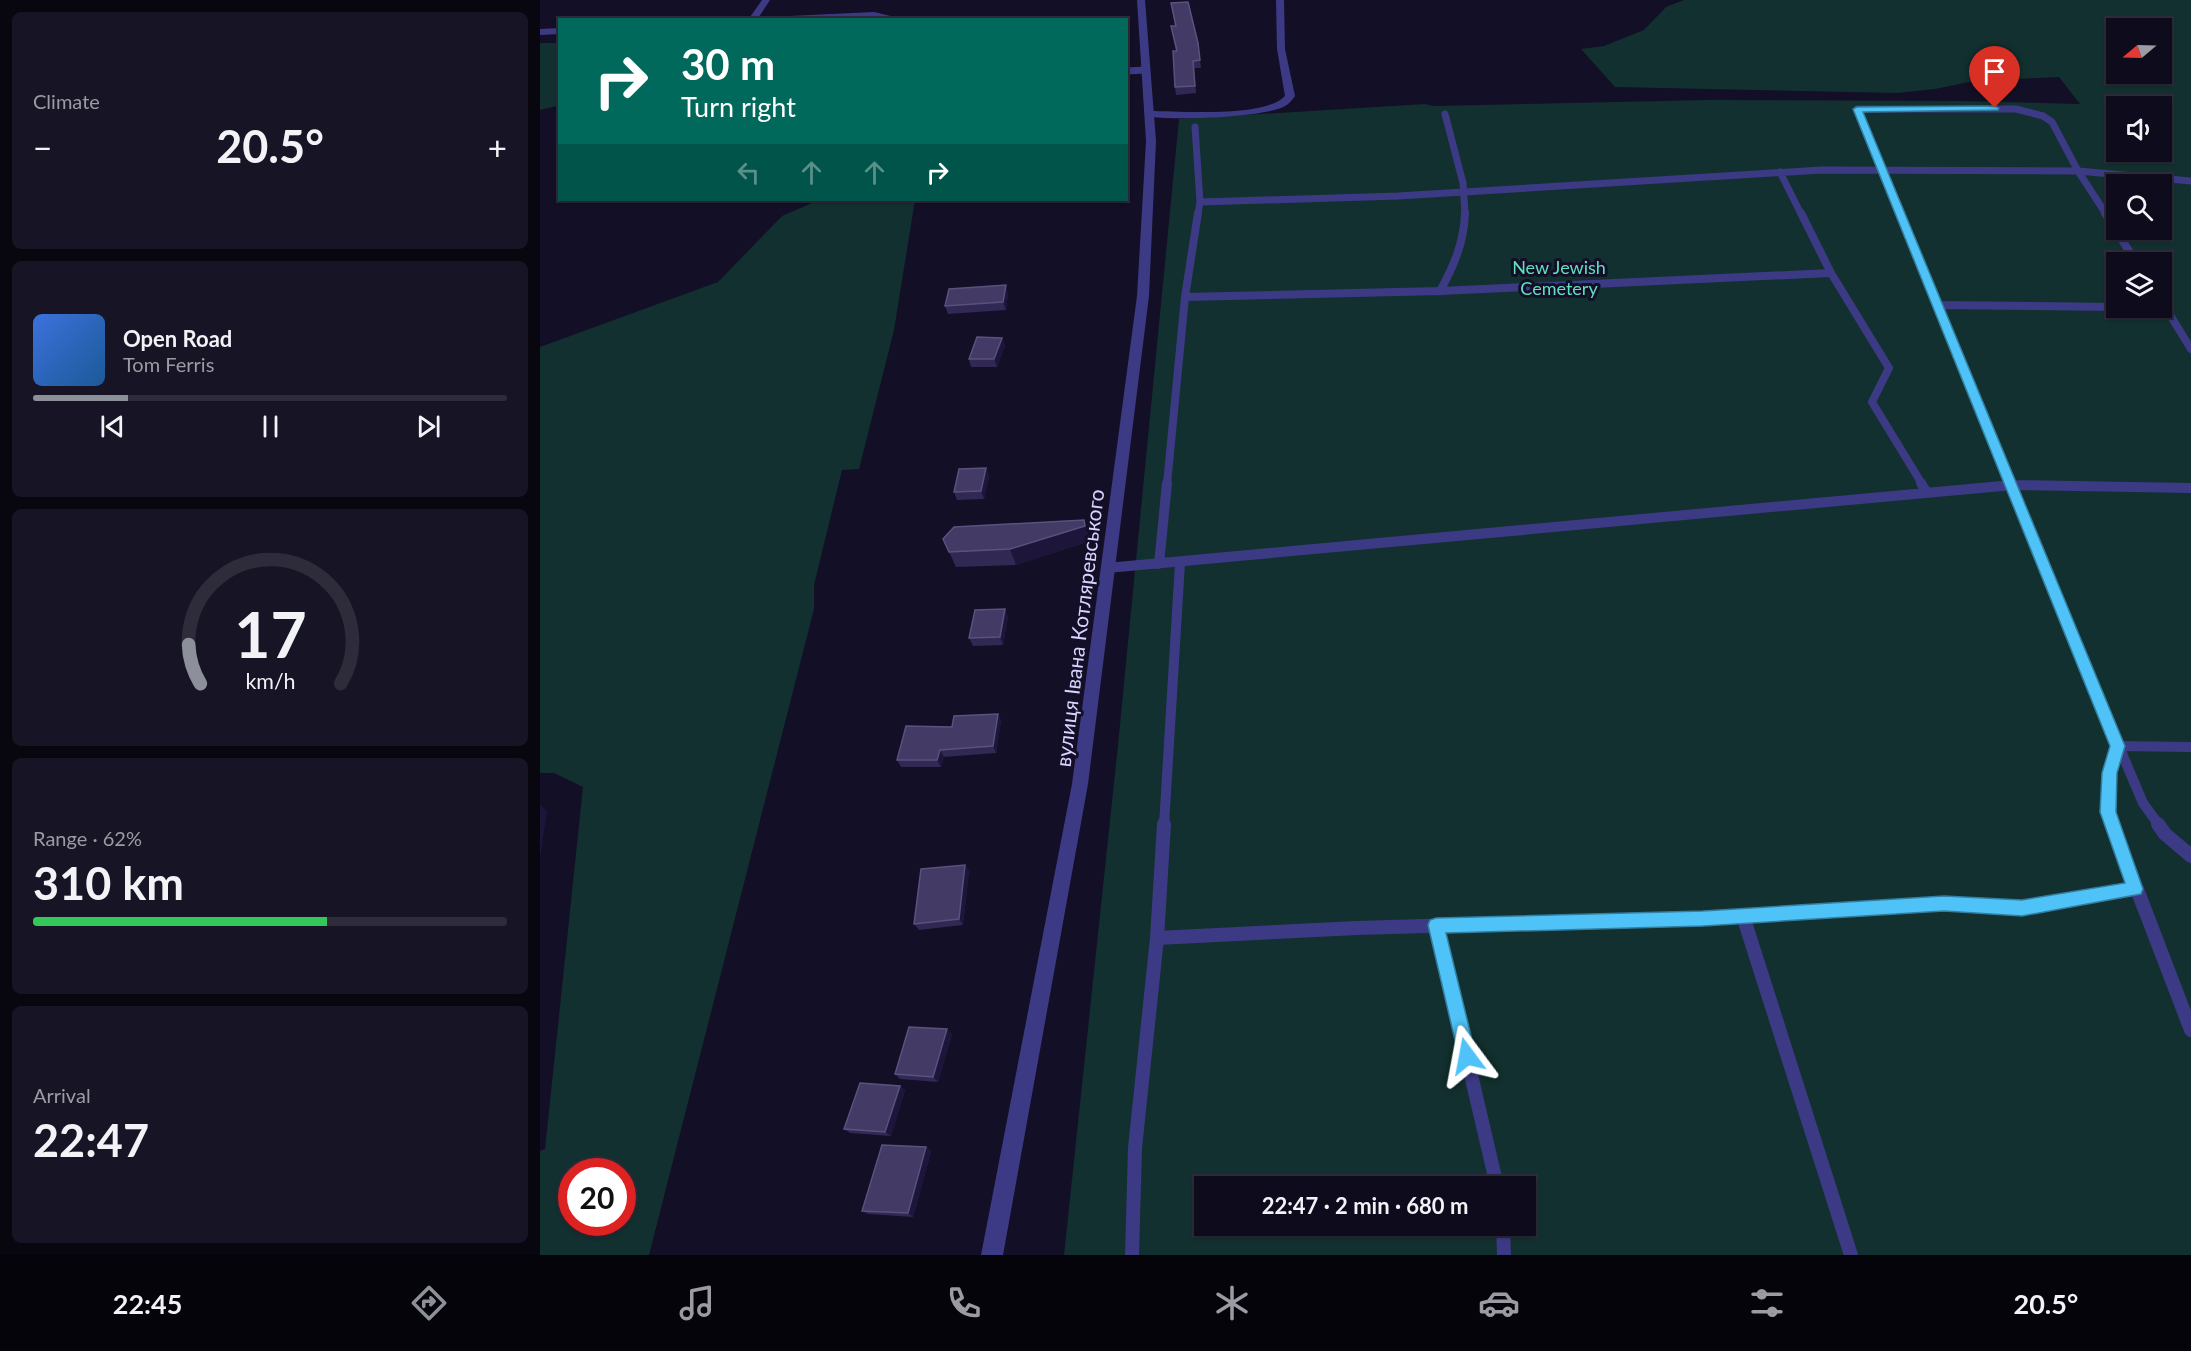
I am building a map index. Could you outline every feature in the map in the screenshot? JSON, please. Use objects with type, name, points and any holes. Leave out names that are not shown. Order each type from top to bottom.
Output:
[{"type":"street","points":[[753,18],[766,0]]},
{"type":"street","name":"вулиця Івана Котляревського","points":[[992,1255],[1080,784],[1143,296],[1151,141],[1141,0]]},
{"type":"street","points":[[1149,114],[1241,112],[1264,110],[1282,104],[1290,96],[1281,49],[1280,0]]},
{"type":"street","points":[[810,18],[874,15],[891,18]]},
{"type":"street","points":[[540,32],[558,31]]},
{"type":"lane","points":[[1128,71],[1146,70]]},
{"type":"lane","points":[[2130,252],[2078,171],[2052,122],[2033,111],[2016,109],[1857,109],[2143,803],[2165,834],[2191,856]]},
{"type":"lane","points":[[1440,291],[1449,276],[1467,222],[1466,192],[1445,114]]},
{"type":"lane","points":[[1159,564],[1185,297],[1200,202],[1195,127]]},
{"type":"lane","points":[[1200,202],[1466,192],[1780,172],[2078,171],[2191,181]]},
{"type":"lane","points":[[1780,172],[1831,273],[1889,368],[1872,402],[1928,493]]},
{"type":"lane","points":[[1185,297],[1440,291],[1831,273]]},
{"type":"lane","points":[[1936,305],[2106,307]]},
{"type":"lane","points":[[2171,318],[2191,349]]},
{"type":"lane","points":[[1107,568],[2013,485],[2191,488]]},
{"type":"lane","points":[[1132,1255],[1135,1148],[1157,938],[1180,562]]},
{"type":"lane","points":[[2118,746],[2191,747]]},
{"type":"lane","points":[[2118,746],[2110,773],[2108,812],[2135,889],[2191,1030]]},
{"type":"lane","points":[[1157,938],[1436,925],[1743,916],[1944,903],[2022,908],[2135,889]]},
{"type":"lane","points":[[1743,916],[1851,1255]]},
{"type":"lane","points":[[1436,925],[1495,1176]]},
{"type":"lane","points":[[1503,1236],[1504,1255]]},
{"type":"green space","name":"New Jewish Cemetery","points":[[1684,0],[2191,0],[2191,1255],[1064,1255],[1118,745],[1179,119],[1425,104],[1433,106],[1707,100],[2080,104],[2059,77],[1974,81],[1935,89],[1897,93],[1615,87],[1581,49],[1604,46],[1644,30],[1666,7]]},
{"type":"green space","points":[[540,43],[558,43],[558,106],[540,110]]},
{"type":"green space","points":[[817,201],[915,201],[894,330],[859,469],[842,470],[814,585],[814,609],[649,1255],[540,1255],[540,1151],[545,1149],[583,787],[554,773],[540,773],[540,347],[718,282],[782,216]]},
{"type":"building","points":[[1188,2],[1200,60],[1193,61],[1195,86],[1175,87],[1173,51],[1177,51],[1171,26],[1176,26],[1171,3]]},
{"type":"building","points":[[1006,285],[1003,302],[945,306],[949,289]]},
{"type":"building","points":[[977,337],[1002,338],[994,359],[969,359]]},
{"type":"building","points":[[986,468],[981,491],[954,492],[959,469]]},
{"type":"building","points":[[1084,520],[1085,526],[1010,549],[949,552],[943,539],[954,527]]},
{"type":"building","points":[[1005,609],[1000,637],[969,638],[975,610]]},
{"type":"building","points":[[998,714],[993,746],[940,750],[937,760],[897,760],[906,726],[952,727],[954,716]]},
{"type":"building","points":[[965,865],[959,919],[914,924],[921,869]]},
{"type":"building","points":[[909,1027],[947,1029],[933,1077],[895,1074]]},
{"type":"building","points":[[860,1083],[900,1086],[885,1132],[844,1129]]},
{"type":"building","points":[[882,1145],[926,1147],[908,1213],[862,1211]]},
{"type":"route","points":[[1467,1056],[1436,925],[1703,918],[1944,903],[2022,908],[2135,889],[2108,812],[2110,773],[2118,746],[1857,109],[1995,108]]}]
